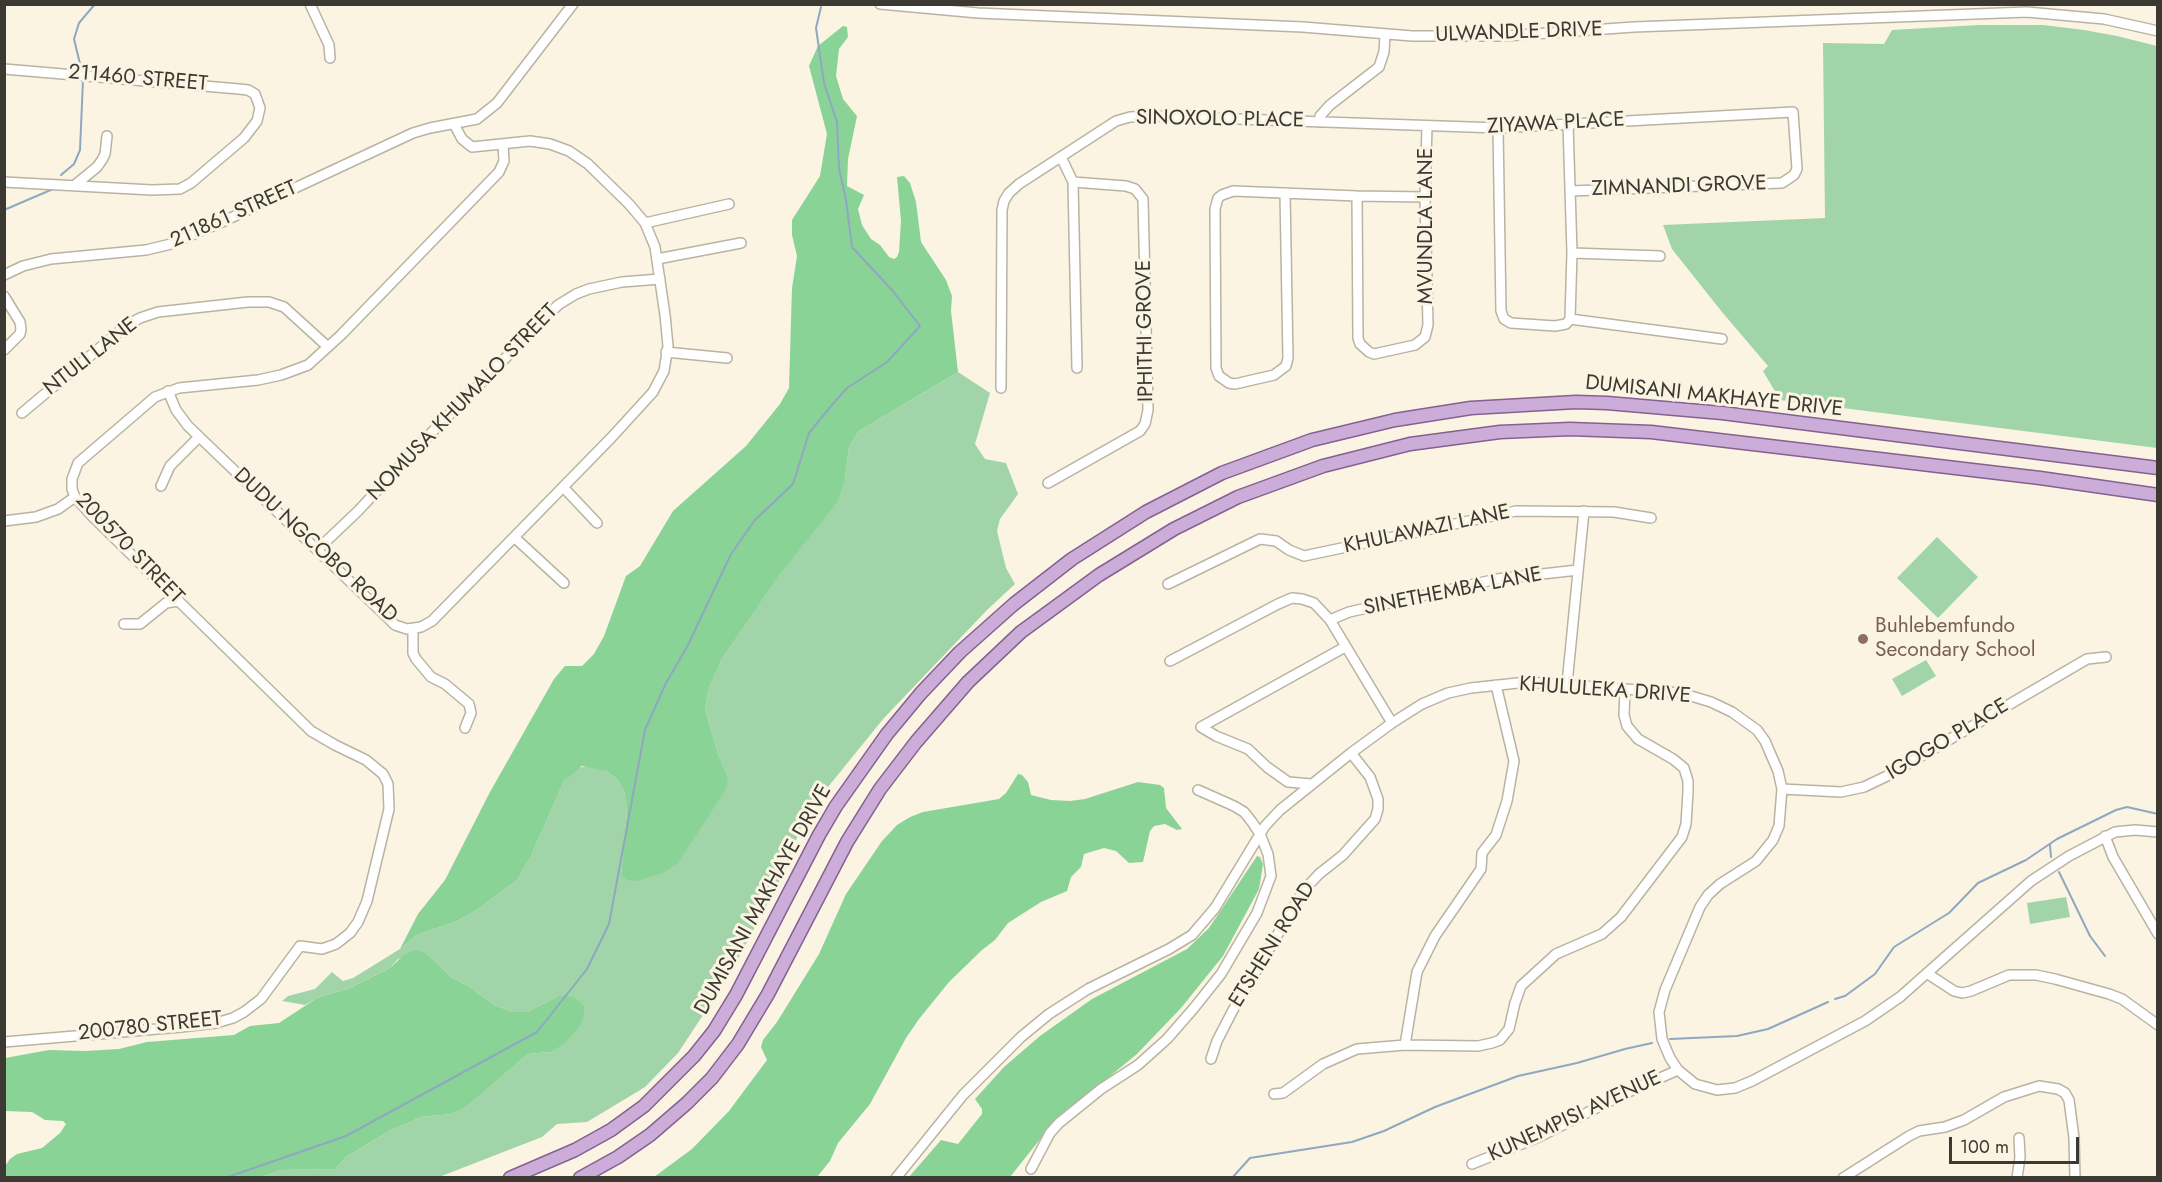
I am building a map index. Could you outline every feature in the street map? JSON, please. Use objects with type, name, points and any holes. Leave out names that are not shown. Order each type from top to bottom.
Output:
[{"type":"main road","name":"DUMISANI MAKHAYE DRIVE","points":[[510,1178],[576,1150],[611,1130],[644,1106],[694,1056],[714,1031],[736,995],[836,806],[887,734],[921,693],[967,645],[1014,604],[1082,553],[1146,512],[1222,473],[1312,440],[1407,418],[1459,410],[1576,402],[1607,402],[1700,411],[2157,468]]},
{"type":"main road","name":"DUMISANI MAKHAYE DRIVE","points":[[580,1178],[618,1157],[650,1135],[712,1078],[738,1044],[768,994],[843,850],[880,789],[916,742],[968,682],[1021,633],[1099,575],[1174,528],[1238,497],[1323,465],[1410,444],[1500,432],[1570,429],[1652,432],[2040,478],[2157,495]]},
{"type":"street","points":[[310,4],[329,45],[330,58]]},
{"type":"street","points":[[454,124],[477,119],[490,109],[573,4]]},
{"type":"street","name":"ULWANDLE DRIVE","points":[[880,4],[978,13],[1281,26],[1385,35],[1466,38],[1634,27],[2027,12],[2104,19],[2157,32]]},
{"type":"street","name":"SINOXOLO PLACE","points":[[1001,388],[1002,210],[1009,193],[1109,124],[1130,117],[1320,122],[1320,116],[1330,105],[1379,67],[1384,52],[1385,35]]},
{"type":"street","name":"211460 STREET","points":[[4,69],[239,89],[255,94],[260,108],[257,122],[244,138],[186,187],[152,190],[75,185]]},
{"type":"street","name":"ZIYAWA PLACE","points":[[1320,122],[1498,128],[1793,112]]},
{"type":"street","name":"ZIMNANDI GROVE","points":[[1570,191],[1782,183],[1794,175],[1797,169],[1793,112]]},
{"type":"street","name":"DUDU NGCOBO ROAD","points":[[168,391],[176,410],[199,436],[396,625],[413,629],[432,621],[653,392],[663,371],[668,346],[660,279],[652,239],[645,223],[616,190],[575,154],[564,148],[539,142],[522,141],[488,147],[472,147],[462,139],[454,124]]},
{"type":"street","name":"211861 STREET","points":[[4,275],[23,266],[51,259],[146,250],[171,244],[413,133],[454,124]]},
{"type":"street","points":[[1498,128],[1501,311],[1504,319],[1511,323],[1555,326],[1566,324],[1570,319],[1572,253],[1568,124]]},
{"type":"street","name":"MVUNDLA LANE","points":[[1357,196],[1358,338],[1360,344],[1374,354],[1415,345],[1425,337],[1428,325],[1425,197],[1427,126]]},
{"type":"street","points":[[4,182],[75,185],[102,160],[107,136]]},
{"type":"street","name":"200570 STREET","points":[[300,946],[322,949],[336,944],[350,933],[358,922],[367,901],[385,825],[390,796],[388,784],[383,774],[374,765],[311,731],[75,497],[72,479],[78,463],[146,403],[168,391],[258,380],[281,375],[308,365],[499,172],[504,161],[503,144]]},
{"type":"street","points":[[1061,157],[1073,182],[1077,368]]},
{"type":"street","name":"IPHITHI GROVE","points":[[1048,483],[1140,431],[1145,424],[1148,410],[1143,200],[1135,189],[1126,186],[1073,182]]},
{"type":"street","points":[[1285,193],[1288,357],[1286,366],[1274,375],[1235,384],[1222,380],[1216,368],[1215,209],[1218,198],[1227,192],[1285,193],[1357,196],[1425,197]]},
{"type":"street","points":[[645,223],[729,204]]},
{"type":"street","points":[[657,259],[741,243]]},
{"type":"street","points":[[1572,253],[1660,256]]},
{"type":"street","name":"NOMUSA KHUMALO STREET","points":[[317,550],[358,511],[558,305],[589,289],[622,282],[660,279]]},
{"type":"street","points":[[4,296],[20,322],[21,329],[15,340],[4,350]]},
{"type":"street","name":"NTULI LANE","points":[[22,413],[127,325],[159,312],[248,302],[269,302],[284,308],[327,347]]},
{"type":"street","points":[[1570,319],[1722,339]]},
{"type":"street","points":[[666,352],[727,358]]},
{"type":"street","points":[[161,486],[170,466],[199,436]]},
{"type":"street","points":[[563,487],[597,523]]},
{"type":"street","points":[[4,521],[36,518],[58,509],[75,497]]},
{"type":"street","points":[[1567,684],[1584,511]]},
{"type":"street","name":"KHULAWAZI LANE","points":[[1168,584],[1260,539],[1276,540],[1297,554],[1312,554],[1505,512],[1614,512],[1651,518]]},
{"type":"street","points":[[514,537],[564,583]]},
{"type":"street","name":"SINETHEMBA LANE","points":[[1330,620],[1348,612],[1497,579],[1578,570]]},
{"type":"street","points":[[1170,660],[1292,598],[1314,603],[1330,620],[1392,723]]},
{"type":"street","points":[[124,624],[140,624],[166,603],[178,601]]},
{"type":"street","points":[[413,629],[413,653],[416,659],[430,676],[445,684],[470,704],[471,713],[465,728]]},
{"type":"street","points":[[1311,784],[1288,782],[1248,750],[1201,727],[1345,647]]},
{"type":"street","name":"IGOGO PLACE","points":[[1782,789],[1831,792],[1864,787],[1887,776],[2087,659],[2106,657]]},
{"type":"street","name":"KHULULEKA DRIVE","points":[[896,1178],[963,1095],[1021,1037],[1050,1014],[1088,989],[1169,949],[1192,935],[1215,908],[1260,834],[1280,810],[1392,723],[1422,704],[1448,693],[1527,682],[1690,695],[1731,712],[1757,730],[1765,741],[1778,771],[1782,789],[1779,826],[1767,850],[1756,861],[1720,884],[1708,895],[1700,907],[1665,990],[1659,1012],[1664,1047],[1678,1070],[1686,1078],[1704,1088],[1717,1090],[1735,1088],[1752,1081],[1865,1021],[1928,974],[2031,881],[2069,856],[2105,836],[2122,831],[2157,832]]},
{"type":"street","points":[[1405,1044],[1417,972],[1435,936],[1481,869],[1482,854],[1496,835],[1507,801],[1514,761],[1496,685]]},
{"type":"street","points":[[1274,1094],[1283,1093],[1298,1080],[1338,1056],[1357,1049],[1405,1044],[1478,1046],[1500,1040],[1509,1029],[1521,986],[1556,954],[1596,938],[1612,926],[1630,906],[1682,837],[1687,816],[1688,792],[1686,774],[1679,763],[1638,739],[1627,726],[1624,715],[1625,689]]},
{"type":"street","name":"ETSHENI ROAD","points":[[1211,1059],[1217,1041],[1233,1010],[1304,890],[1318,874],[1343,855],[1375,819],[1378,799],[1370,777],[1351,753]]},
{"type":"street","points":[[1031,1169],[1050,1133],[1059,1123],[1101,1089],[1138,1065],[1167,1039],[1221,974],[1257,913],[1271,876],[1270,863],[1260,834],[1244,812],[1198,790]]},
{"type":"street","points":[[2105,836],[2113,857],[2157,933]]},
{"type":"street","name":"200780 STREET","points":[[4,1042],[216,1023],[244,1012],[261,999],[300,946]]},
{"type":"street","points":[[1928,974],[1954,991],[1962,993],[1971,992],[2009,975],[2022,974],[2055,979],[2122,999],[2157,1025]]},
{"type":"street","name":"KUNEMPISI AVENUE","points":[[1472,1164],[1539,1137],[1624,1094],[1678,1070]]},
{"type":"street","points":[[1843,1178],[1919,1131],[1945,1127],[1964,1120],[2004,1097],[2039,1086],[2058,1089],[2069,1100],[2075,1148],[2075,1178]]},
{"type":"street","points":[[2017,1178],[2020,1157],[2019,1138]]},
{"type":"green space","points":[[1979,25],[2043,25],[2117,36],[2157,46],[2157,448],[1780,400],[1763,371],[1768,366],[1672,249],[1663,225],[1825,218],[1823,43],[1884,44],[1892,30]]},
{"type":"green space","points":[[843,26],[847,27],[848,37],[839,49],[836,76],[843,99],[857,116],[848,159],[847,186],[864,195],[858,209],[862,225],[871,239],[894,259],[899,252],[901,221],[897,177],[904,176],[910,183],[916,202],[921,242],[946,280],[952,296],[951,311],[958,372],[859,431],[849,447],[845,478],[838,501],[780,574],[722,659],[709,688],[705,709],[718,754],[728,777],[726,789],[677,864],[663,873],[637,881],[627,880],[621,875],[627,812],[624,791],[617,779],[606,771],[582,766],[564,781],[531,856],[517,880],[475,911],[455,922],[417,935],[400,949],[418,914],[445,880],[490,792],[554,679],[565,666],[582,666],[594,654],[604,636],[626,576],[640,566],[673,511],[746,446],[780,404],[789,388],[792,288],[797,256],[792,235],[792,220],[820,176],[827,134],[809,66],[818,46]]},
{"type":"green space","points":[[958,372],[990,393],[975,444],[985,459],[1006,463],[1018,494],[1000,519],[997,531],[1006,568],[1015,584],[987,610],[884,718],[806,814],[784,872],[730,974],[678,1053],[645,1087],[587,1122],[557,1124],[542,1137],[439,1177],[258,1178],[281,1170],[335,1169],[346,1157],[389,1131],[421,1117],[451,1114],[465,1108],[528,1054],[550,1052],[557,997],[527,1012],[513,1012],[494,1005],[451,977],[427,954],[398,959],[390,968],[350,988],[317,998],[305,1005],[282,1001],[288,996],[315,989],[332,972],[343,981],[353,978],[400,949],[417,935],[455,922],[475,911],[517,880],[531,856],[564,781],[577,768],[589,766],[606,771],[617,779],[624,791],[627,812],[621,875],[728,777],[718,754],[705,709],[709,688],[722,659],[845,478],[849,447],[859,431]]},
{"type":"green space","points":[[1937,537],[1978,577],[1938,618],[1897,578]]},
{"type":"green space","points":[[1926,660],[1936,676],[1902,696],[1892,679]]},
{"type":"green space","points":[[1018,774],[1028,782],[1031,795],[1051,800],[1085,799],[1138,782],[1160,785],[1164,788],[1166,808],[1182,829],[1177,830],[1165,824],[1154,826],[1150,831],[1143,862],[1129,863],[1116,851],[1104,848],[1084,854],[1081,867],[1071,877],[1067,891],[1041,902],[1008,923],[995,940],[949,982],[919,1019],[870,1104],[838,1143],[830,1161],[817,1177],[654,1177],[692,1149],[729,1111],[767,1060],[761,1047],[763,1040],[777,1022],[819,954],[846,894],[882,841],[897,825],[923,812],[999,799],[1006,793]]},
{"type":"green space","points":[[1257,856],[1263,864],[1259,889],[1223,956],[1181,1008],[1137,1054],[1053,1123],[1010,1177],[908,1178],[941,1140],[958,1144],[982,1114],[982,1109],[975,1099],[1004,1067],[1040,1036],[1092,999],[1187,949],[1209,928]]},
{"type":"green space","points":[[2066,897],[2070,917],[2030,924],[2027,903]]},
{"type":"green space","points":[[417,950],[427,954],[451,977],[494,1005],[513,1012],[527,1012],[565,995],[575,998],[584,1006],[580,1026],[564,1044],[550,1052],[528,1054],[465,1108],[451,1114],[421,1117],[389,1131],[346,1157],[335,1169],[281,1170],[258,1178],[5,1177],[5,1166],[10,1159],[17,1154],[42,1148],[60,1133],[66,1124],[63,1121],[45,1120],[32,1112],[5,1111],[5,1058],[49,1050],[119,1049],[147,1042],[234,1035],[250,1026],[279,1023],[317,998],[350,988],[390,968],[405,954]]},
{"type":"waterway","points":[[81,68],[74,39],[79,23],[95,4]]},
{"type":"waterway","points":[[225,1178],[346,1136],[537,1032],[587,969],[609,924],[645,730],[731,554],[755,520],[793,484],[809,433],[831,406],[847,388],[887,362],[920,326],[892,290],[852,247],[839,168],[837,122],[824,83],[816,28],[821,7]]},
{"type":"waterway","points":[[61,175],[74,164],[80,150],[83,80]]},
{"type":"waterway","points":[[4,210],[53,189]]},
{"type":"waterway","points":[[1835,999],[1845,996],[1875,974],[1894,947],[1949,913],[1978,883],[2026,860],[2057,839],[2116,810],[2127,807],[2158,814]]},
{"type":"waterway","points":[[2050,845],[2051,857]]},
{"type":"waterway","points":[[2059,872],[2090,936],[2105,956]]},
{"type":"waterway","points":[[1670,1039],[1737,1036],[1768,1029],[1828,1002]]},
{"type":"waterway","points":[[1232,1178],[1250,1158],[1352,1142],[1384,1131],[1435,1107],[1518,1076],[1652,1043]]},
{"type":"place","name":"Buhlebemfundo Secondary School","points":[[1863,639]]}]
